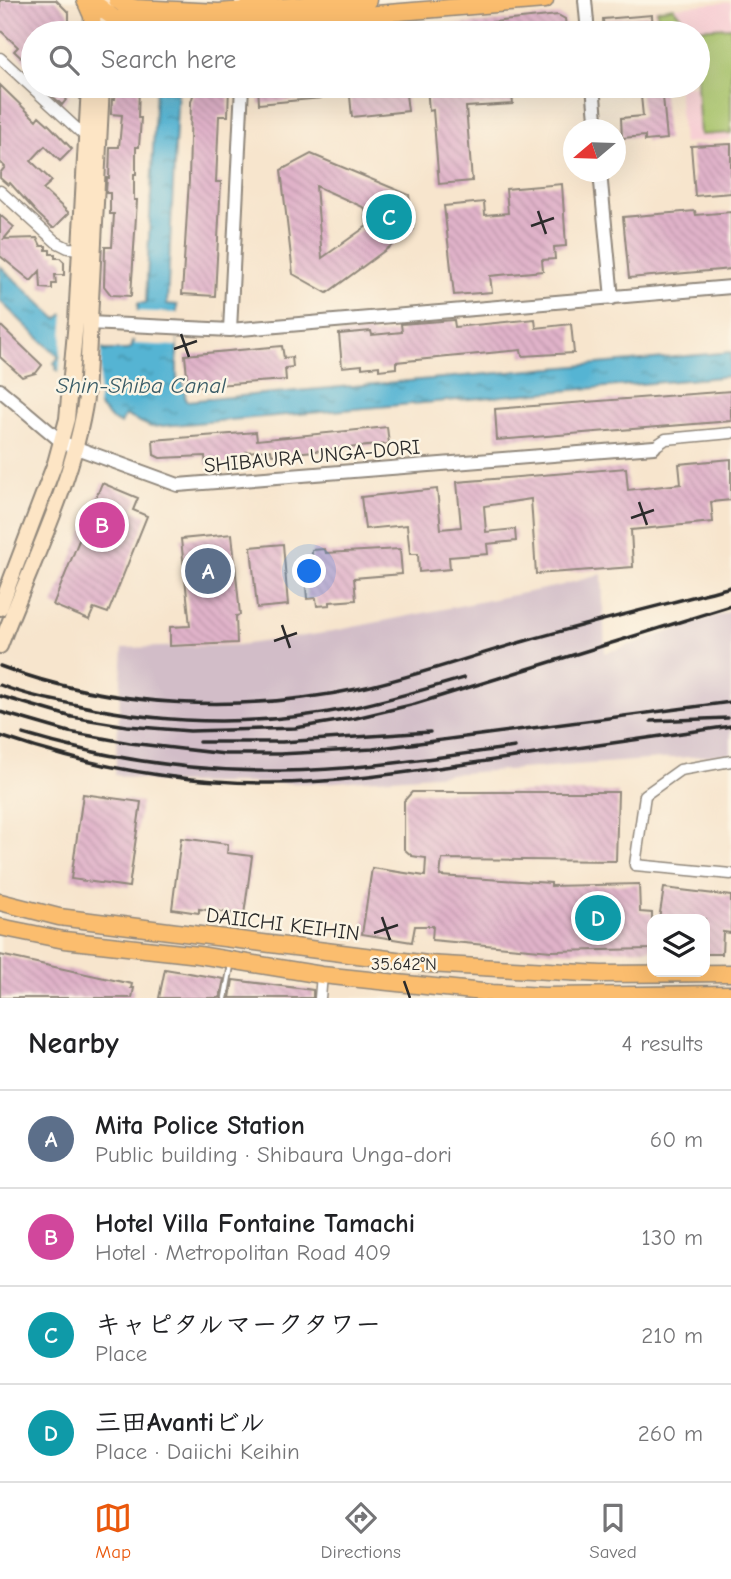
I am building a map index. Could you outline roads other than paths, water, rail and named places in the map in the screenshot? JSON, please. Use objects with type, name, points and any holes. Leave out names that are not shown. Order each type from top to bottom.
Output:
[{"type":"main road","points":[[87,0],[107,7],[123,21]]},
{"type":"main road","points":[[87,0],[92,21]]},
{"type":"main road","points":[[117,0],[146,17]]},
{"type":"main road","points":[[242,17],[369,0]]},
{"type":"main road","points":[[128,21],[146,17],[200,19],[545,0]]},
{"type":"main road","points":[[140,21],[146,17]]},
{"type":"main road","points":[[0,646],[33,542],[86,398],[88,98]]},
{"type":"main road","points":[[87,249],[101,98]]},
{"type":"main road","points":[[69,445],[72,384],[85,326]]},
{"type":"main road","points":[[0,608],[33,542]]},
{"type":"main road","name":"DAIICHI KEIHIN","points":[[0,902],[59,917],[428,964],[601,974],[647,973]]},
{"type":"main road","name":"DAIICHI KEIHIN","points":[[0,926],[64,940],[453,993],[615,997],[731,994]]},
{"type":"main road","points":[[216,937],[225,960]]},
{"type":"main road","points":[[314,948],[317,975]]},
{"type":"main road","name":"DAIICHI KEIHIN","points":[[710,972],[731,973]]},
{"type":"main road","points":[[710,973],[721,975],[725,987],[713,994]]},
{"type":"street","points":[[585,0],[587,21]]},
{"type":"street","points":[[0,58],[21,78]]},
{"type":"street","points":[[43,98],[98,149]]},
{"type":"street","points":[[230,330],[241,98]]},
{"type":"street","points":[[594,98],[596,119]]},
{"type":"street","points":[[601,182],[611,299]]},
{"type":"street","points":[[0,191],[56,242],[68,248],[87,249]]},
{"type":"street","points":[[85,326],[230,330],[731,287]]},
{"type":"street","name":"SHIBAURA UNGA-DORI","points":[[0,390],[69,445],[187,486],[654,447]]},
{"type":"street","points":[[654,447],[666,439],[731,433]]},
{"type":"street","points":[[731,761],[680,770],[645,795],[635,865],[731,874]]},
{"type":"street","points":[[317,975],[320,998]]},
{"type":"lane","points":[[225,960],[225,998]]},
{"type":"water","name":"Shin-Shiba Canal","points":[[155,98],[177,98],[167,304],[177,305],[177,381],[183,381],[186,401],[731,352],[731,376],[151,427],[125,415],[121,424],[111,419],[56,369],[54,363],[59,357],[0,301],[0,266],[57,319],[63,314],[104,350],[128,350],[132,347],[132,341],[136,341],[138,303],[146,303]]},
{"type":"railway","points":[[0,666],[88,691],[133,698],[225,703],[272,701],[317,696],[383,683],[525,641],[731,587]]},
{"type":"railway","points":[[0,696],[72,717],[127,726],[190,731],[295,728],[356,718],[415,704],[731,606]]},
{"type":"railway","points":[[0,685],[38,697],[111,712],[214,721],[317,714],[393,698],[464,678]]},
{"type":"railway","points":[[0,712],[69,732],[130,743],[225,754],[280,754],[373,749],[731,702]]},
{"type":"railway","points":[[651,721],[728,718]]},
{"type":"railway","points":[[0,736],[66,756],[133,771],[201,780],[270,783],[401,773],[731,726]]},
{"type":"railway","points":[[199,742],[282,742],[430,732]]},
{"type":"railway","points":[[23,734],[119,757],[248,771],[340,768],[515,747]]},
{"type":"place","name":"キャピタルマークタワー","points":[[389,217]]},
{"type":"place","name":"Hotel Villa Fontaine Tamachi","points":[[102,525]]},
{"type":"place","name":"Mita Police Station","points":[[208,571]]},
{"type":"place","name":"三田Avantiビル","points":[[598,918]]}]
